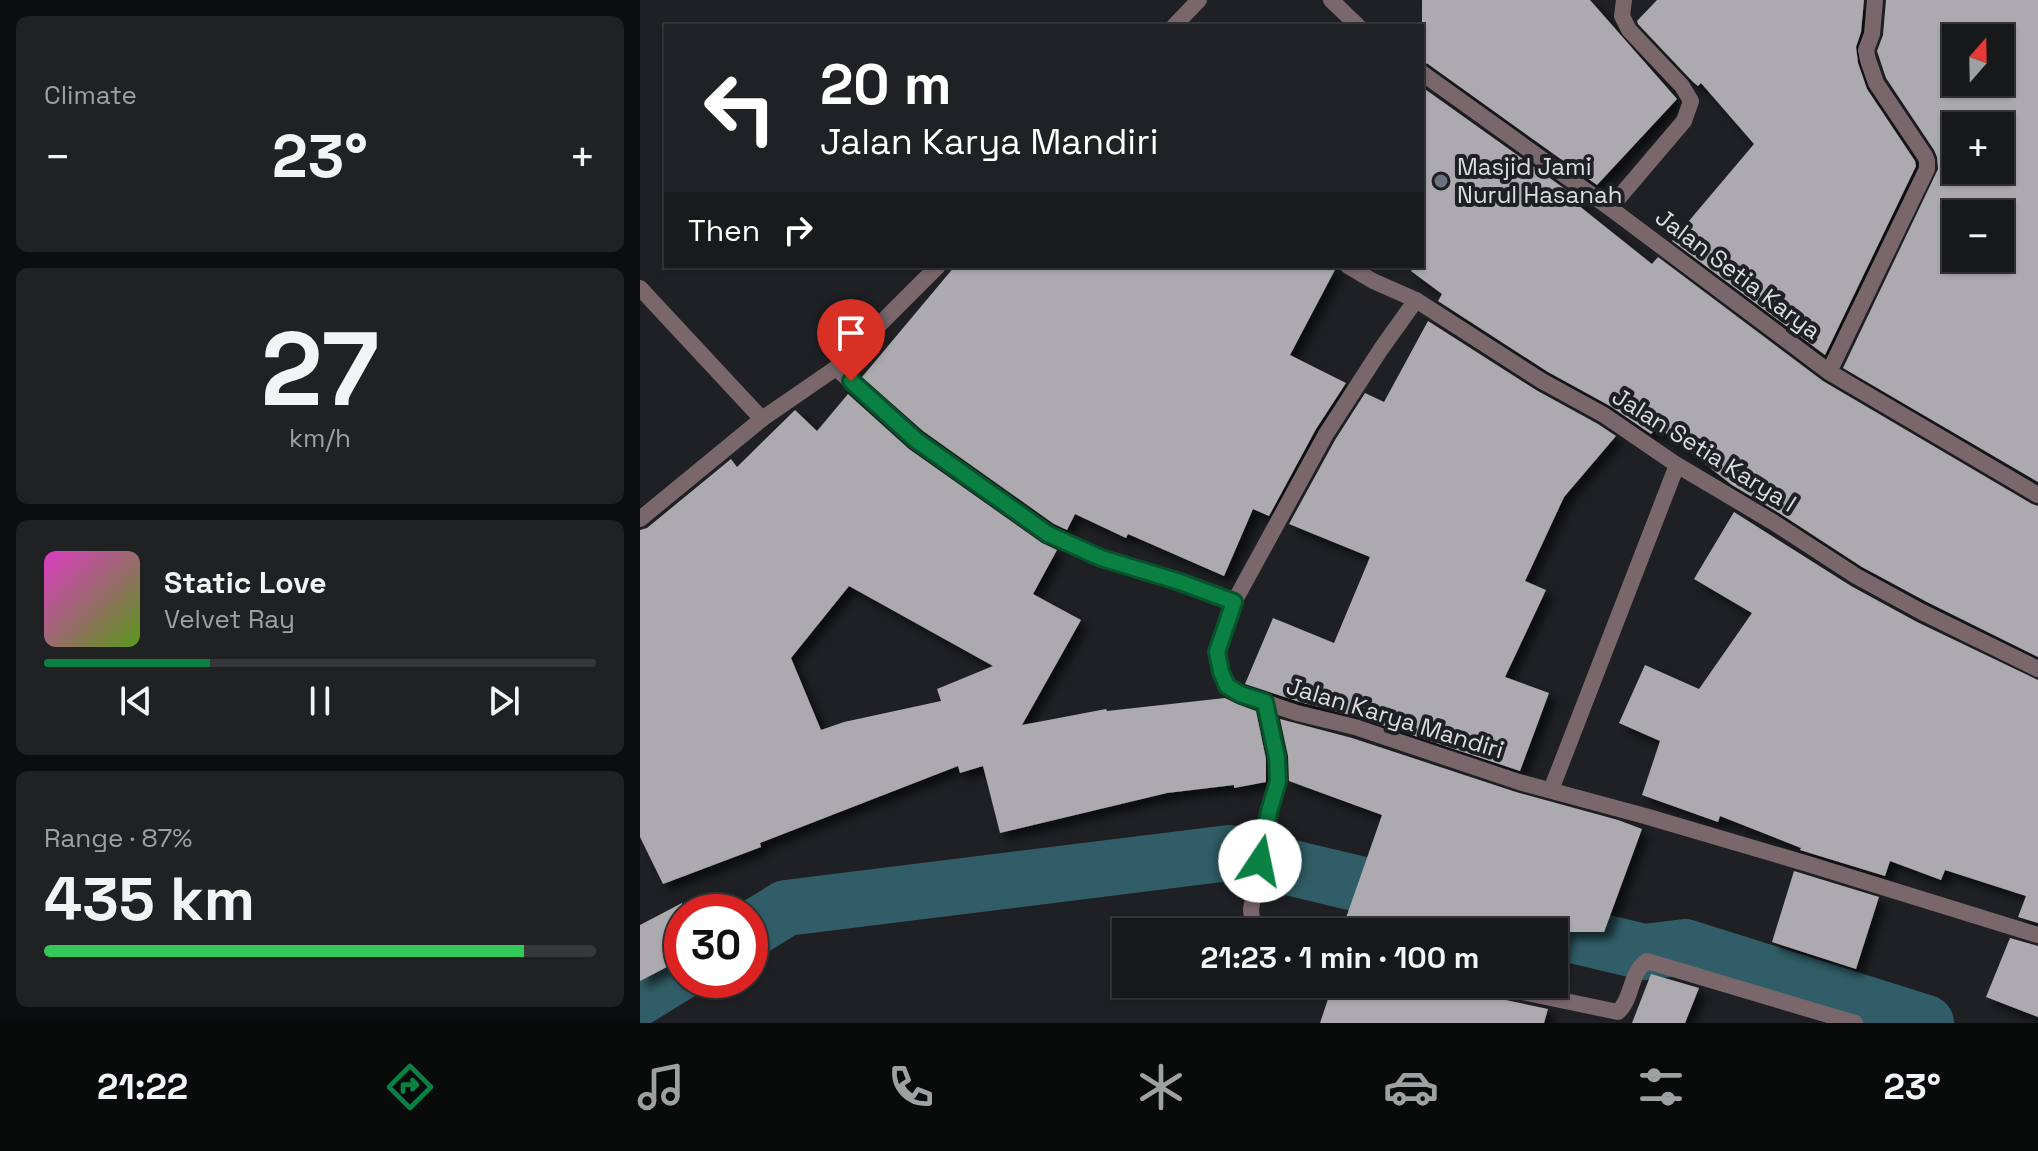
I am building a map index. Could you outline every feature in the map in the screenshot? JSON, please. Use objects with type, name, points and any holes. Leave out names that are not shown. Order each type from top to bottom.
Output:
[{"type":"street","points":[[1176,24],[1199,0]]},
{"type":"street","points":[[1331,0],[1356,24]]},
{"type":"street","points":[[1829,372],[1927,169],[1925,156],[1881,91],[1868,60],[1866,50],[1872,34],[1875,0]]},
{"type":"street","points":[[1610,208],[1684,121],[1691,101],[1682,86],[1629,30],[1619,1]]},
{"type":"street","name":"Jalan Setia Karya","points":[[1424,74],[1610,208],[1829,372],[2038,495]]},
{"type":"street","points":[[640,519],[762,419],[836,368],[936,268]]},
{"type":"street","name":"Jalan Setia Karya I","points":[[1351,268],[1416,300],[1542,381],[1604,415],[1677,465],[1856,576],[2038,669]]},
{"type":"street","points":[[640,288],[762,419]]},
{"type":"street","name":"Jalan Karya Mandiri","points":[[1416,300],[1326,434],[1234,602],[1217,652],[1227,686],[1240,694],[1297,713],[1355,727],[1519,782],[1808,864],[2038,935]]},
{"type":"street","points":[[836,368],[916,440],[1048,534],[1101,558],[1234,602]]},
{"type":"street","points":[[1551,790],[1677,465]]},
{"type":"street","points":[[1252,918],[1269,812],[1278,781],[1277,758],[1265,702]]},
{"type":"street","points":[[1551,998],[1618,1012],[1624,1005],[1637,971],[1647,961],[1855,1023]]},
{"type":"building","points":[[1422,0],[1590,0],[1677,99],[1597,185],[1424,63]]},
{"type":"building","points":[[1657,0],[1864,0],[1861,32],[1856,47],[1858,63],[1867,89],[1916,166],[1825,355],[1672,241],[1754,144],[1701,83],[1698,86],[1693,82],[1638,24],[1637,21]]},
{"type":"building","points":[[1886,0],[2038,0],[2038,482],[1843,368],[1938,169],[1934,150],[1886,78],[1877,51],[1883,35]]},
{"type":"building","points":[[1424,88],[1582,201],[1578,205],[1652,264],[1658,257],[1823,381],[2038,506],[2038,657],[1862,567],[1732,485],[1658,427],[1651,434],[1438,301],[1442,294],[1411,271],[1413,268],[1424,268]]},
{"type":"building","points":[[953,268],[1336,268],[1290,355],[1346,383],[1316,429],[1269,516],[1253,509],[1224,576],[1128,534],[1126,538],[1075,514],[1067,530],[1054,524],[923,431],[862,377]]},
{"type":"building","points":[[1428,321],[1536,390],[1616,436],[1564,497],[1525,581],[1546,590],[1505,677],[1549,693],[1520,771],[1358,717],[1245,684],[1273,618],[1334,643],[1370,557],[1289,524],[1365,393],[1384,402]]},
{"type":"building","points":[[848,394],[909,449],[1042,543],[1057,550],[1033,594],[1081,620],[1022,725],[1106,709],[1225,698],[1256,711],[1266,759],[1266,782],[1234,788],[1234,785],[1167,793],[1000,833],[983,766],[960,773],[958,766],[663,884],[640,837],[640,530],[647,528],[731,459],[737,467],[795,410],[817,431]],"holes":[[[849,586],[993,666],[937,689],[941,701],[821,730],[791,658]]]},
{"type":"building","points":[[1734,512],[1851,586],[1917,622],[2038,680],[2038,923],[2018,917],[2026,896],[1945,870],[1941,880],[1890,861],[1885,876],[1800,850],[1720,816],[1718,822],[1642,795],[1660,741],[1619,723],[1645,665],[1699,689],[1752,613],[1694,579]]},
{"type":"building","points":[[1280,719],[1352,738],[1516,792],[1642,829],[1604,932],[1568,932],[1568,918],[1346,918],[1382,815],[1289,781],[1288,756]]},
{"type":"building","points":[[1794,871],[1879,897],[1856,969],[1772,942]]},
{"type":"building","points":[[664,912],[664,968],[640,981],[640,925]]},
{"type":"building","points":[[2010,938],[2038,946],[2038,1017],[1986,997]]},
{"type":"building","points":[[1651,974],[1699,988],[1685,1023],[1632,1023]]},
{"type":"building","points":[[1328,998],[1496,998],[1548,1009],[1544,1023],[1320,1023]]},
{"type":"waterway","points":[[768,919],[786,908],[1229,853],[1644,952],[1685,947],[1926,1023]]},
{"type":"waterway","points":[[640,997],[664,982]]},
{"type":"place","name":"Masjid Jami Nurul Hasanah","points":[[1441,181]]},
{"type":"route","points":[[851,381],[916,440],[1048,534],[1101,558],[1234,602],[1217,652],[1221,672],[1227,686],[1265,702],[1277,758],[1278,781],[1260,861]]}]
